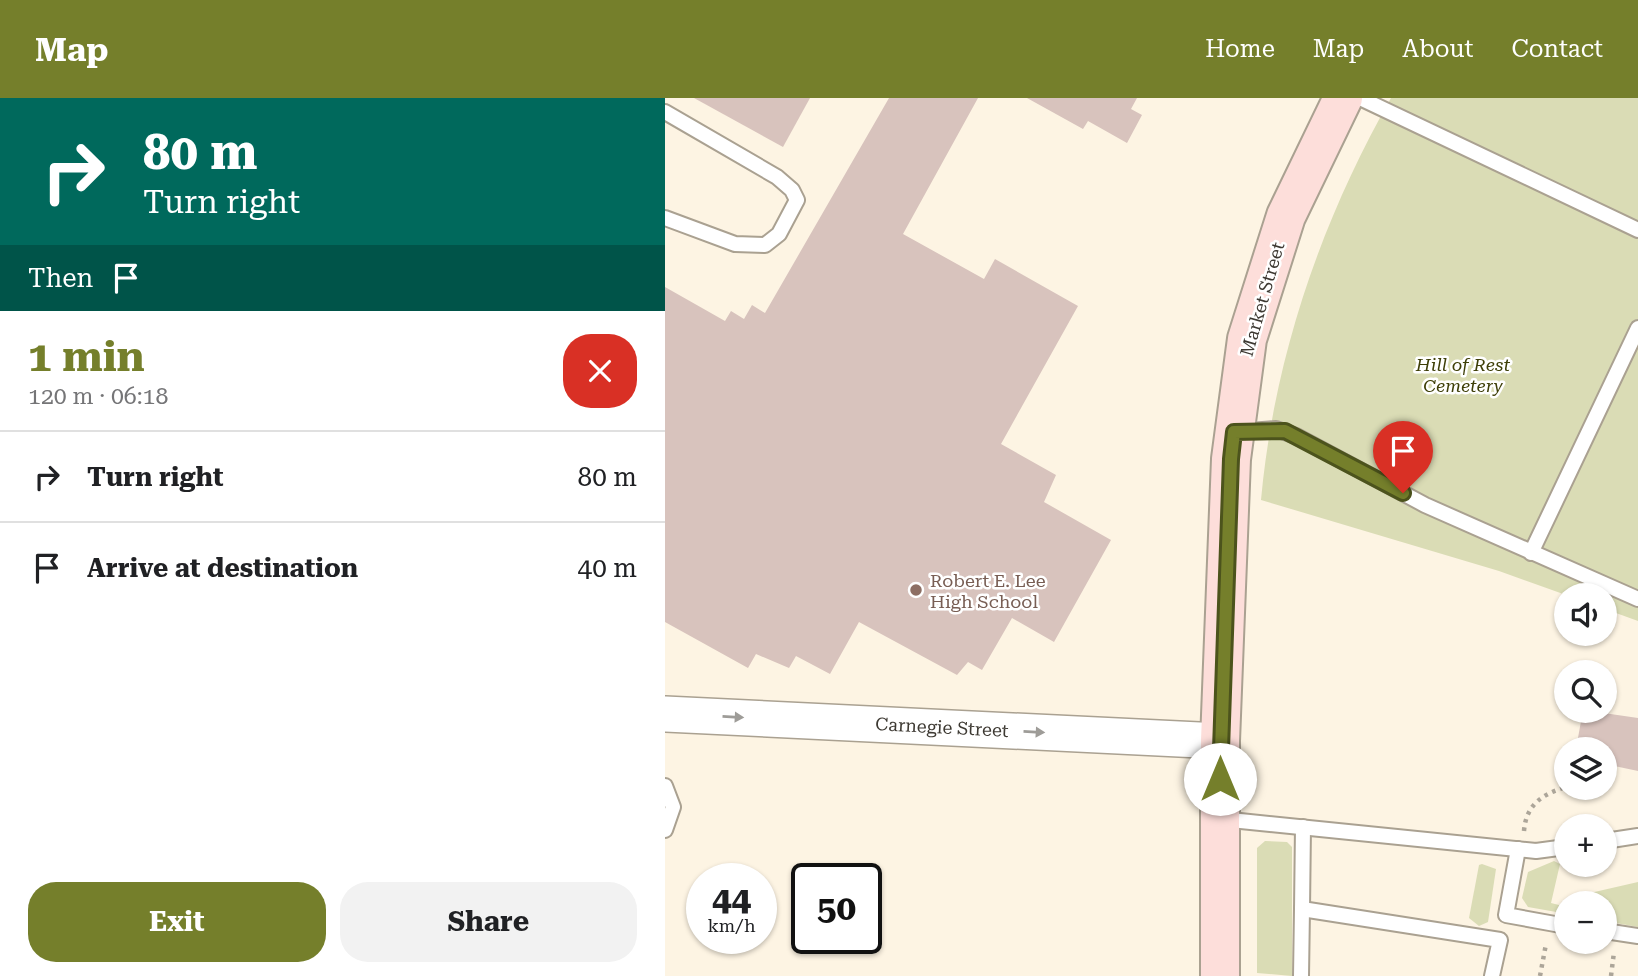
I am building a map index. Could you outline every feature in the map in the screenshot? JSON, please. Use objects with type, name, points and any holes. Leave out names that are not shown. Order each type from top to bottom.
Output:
[{"type":"main road","name":"Market Street","points":[[1220,976],[1220,741],[1234,432],[1247,340],[1286,216],[1343,98]]},
{"type":"street","name":"Carnegie Street","points":[[665,714],[1220,741]]},
{"type":"lane","points":[[1360,98],[1638,230]]},
{"type":"lane","points":[[665,112],[776,177],[792,190],[797,200],[779,234],[765,245],[735,244],[665,218]]},
{"type":"lane","points":[[1531,553],[1638,328]]},
{"type":"lane","points":[[1234,432],[1276,429],[1296,436],[1425,505],[1638,599]]},
{"type":"lane","points":[[665,786],[673,807],[665,830]]},
{"type":"lane","points":[[1220,819],[1536,851],[1554,849]]},
{"type":"lane","points":[[1301,976],[1303,827]]},
{"type":"lane","points":[[1617,839],[1638,836]]},
{"type":"lane","points":[[1492,976],[1520,849]]},
{"type":"lane","points":[[1302,909],[1500,940]]},
{"type":"lane","points":[[1506,915],[1554,924]]},
{"type":"lane","points":[[1617,933],[1638,936]]},
{"type":"path","points":[[1520,849],[1524,823],[1531,806],[1542,796],[1554,792]]},
{"type":"path","points":[[1540,976],[1546,946],[1551,939]]},
{"type":"path","points":[[1611,976],[1615,954]]},
{"type":"green space","name":"Hill of Rest Cemetery","points":[[1391,98],[1638,98],[1638,621],[1617,613],[1617,583],[1554,583],[1554,591],[1499,571],[1261,500],[1267,447],[1289,343],[1323,242],[1366,145]]},
{"type":"green space","points":[[1265,841],[1287,842],[1292,847],[1292,976],[1257,973],[1257,848]]},
{"type":"green space","points":[[1554,861],[1554,877],[1557,877],[1551,903],[1554,904],[1554,912],[1528,907],[1522,898],[1528,872]]},
{"type":"green space","points":[[1479,865],[1496,869],[1488,922],[1479,926],[1469,918]]},
{"type":"green space","points":[[1638,882],[1638,927],[1617,923],[1617,891],[1599,891]]},
{"type":"building","points":[[694,98],[810,98],[783,147]]},
{"type":"building","points":[[889,98],[978,98],[903,234],[984,279],[995,259],[1078,306],[1001,444],[1056,475],[1044,502],[1111,540],[1054,642],[1012,618],[982,670],[968,662],[957,675],[859,622],[830,674],[796,656],[789,668],[756,654],[748,668],[665,622],[665,287],[725,321],[731,311],[744,319],[752,305],[765,313]]},
{"type":"building","points":[[1027,98],[1137,98],[1131,109],[1142,115],[1127,143],[1088,121],[1083,129]]},
{"type":"building","points":[[1617,715],[1638,718],[1638,771],[1617,767],[1617,737],[1578,737],[1581,723],[1617,723]]},
{"type":"place","name":"Robert E. Lee High School","points":[[916,590]]},
{"type":"route","points":[[1220,779],[1234,432],[1276,429],[1285,431],[1403,493]]}]
